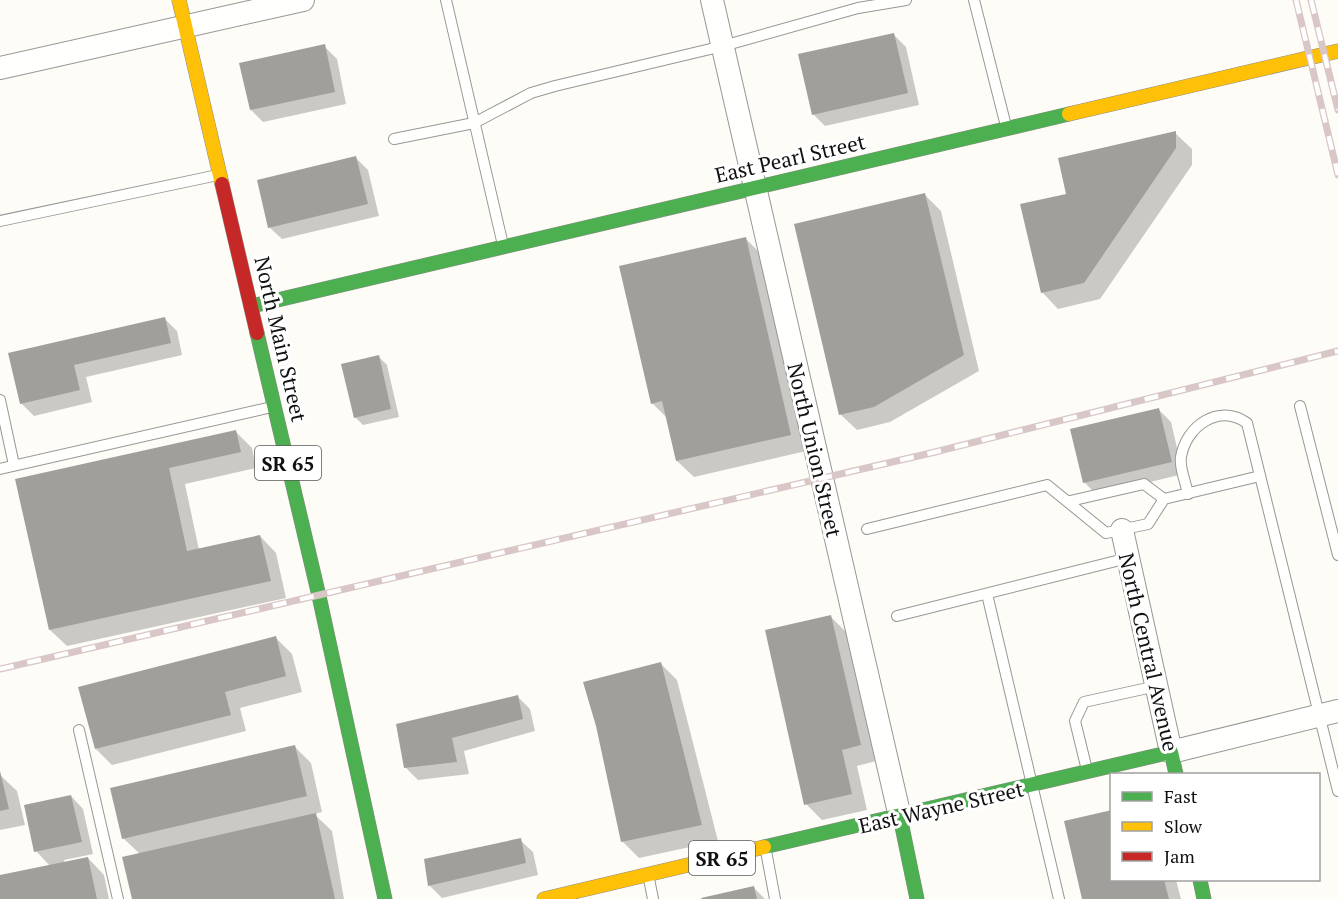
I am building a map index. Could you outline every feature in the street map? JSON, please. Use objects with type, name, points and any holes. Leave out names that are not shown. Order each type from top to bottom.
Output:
[{"type":"main road","name":"North Main Street","points":[[179,0],[275,406],[385,899]]},
{"type":"main road","name":"East Pearl Street","points":[[252,306],[1338,51]]},
{"type":"main road","name":"East Wayne Street","points":[[544,899],[1171,752]]},
{"type":"main road","name":"North Central Avenue","points":[[1171,752],[1176,773]]},
{"type":"main road","name":"North Union Street","points":[[900,817],[917,899]]},
{"type":"main road","points":[[1200,881],[1204,899]]},
{"type":"street","points":[[0,69],[303,0]]},
{"type":"street","name":"North Union Street","points":[[712,0],[900,817]]},
{"type":"street","name":"North Central Avenue","points":[[1122,530],[1171,752]]},
{"type":"street","name":"East Wayne Street","points":[[1171,752],[1329,713]]},
{"type":"lane","points":[[446,0],[503,247]]},
{"type":"lane","points":[[394,139],[474,123],[531,93],[555,86],[723,46],[858,8],[906,0]]},
{"type":"lane","points":[[974,0],[1007,129]]},
{"type":"lane","points":[[0,221],[221,175]]},
{"type":"lane","points":[[0,400],[14,465]]},
{"type":"lane","points":[[0,469],[275,406]]},
{"type":"lane","points":[[1300,406],[1338,555]]},
{"type":"lane","points":[[1188,494],[1180,458],[1192,429],[1203,421],[1228,416],[1239,417],[1247,423],[1260,476],[1329,713],[1338,791]]},
{"type":"lane","points":[[867,529],[1047,485],[1070,501],[1106,533],[1148,524],[1164,499],[1260,476]]},
{"type":"lane","points":[[1070,501],[1144,484],[1164,499]]},
{"type":"lane","points":[[897,616],[1128,558]]},
{"type":"lane","points":[[987,594],[1059,899]]},
{"type":"lane","points":[[1088,773],[1075,721],[1084,702],[1157,686]]},
{"type":"lane","points":[[80,730],[118,899]]},
{"type":"lane","points":[[765,848],[776,899]]},
{"type":"lane","points":[[648,875],[653,899]]},
{"type":"building","points":[[894,33],[908,93],[812,115],[798,54]]},
{"type":"building","points":[[325,44],[335,92],[250,110],[239,63]]},
{"type":"building","points":[[1176,131],[1176,148],[1084,283],[1041,293],[1020,204],[1066,194],[1058,158]]},
{"type":"building","points":[[356,156],[368,204],[268,228],[257,180]]},
{"type":"building","points":[[925,193],[964,355],[874,407],[839,415],[794,224]]},
{"type":"building","points":[[746,237],[791,435],[676,461],[662,401],[651,404],[619,266]]},
{"type":"building","points":[[165,317],[171,343],[74,365],[80,390],[20,404],[8,353]]},
{"type":"building","points":[[379,355],[391,409],[354,418],[341,364]]},
{"type":"building","points":[[1159,408],[1172,462],[1083,483],[1070,429]]},
{"type":"building","points":[[236,430],[241,452],[169,468],[187,551],[260,535],[271,581],[49,630],[15,479]]},
{"type":"building","points":[[831,615],[861,745],[842,750],[852,794],[804,805],[765,630]]},
{"type":"building","points":[[276,636],[286,676],[225,692],[231,715],[95,749],[78,687]]},
{"type":"building","points":[[661,662],[702,825],[621,842],[596,726],[583,682]]},
{"type":"building","points":[[518,695],[523,719],[452,738],[457,762],[404,768],[396,724]]},
{"type":"building","points":[[295,745],[307,796],[122,839],[110,788]]},
{"type":"building","points":[[0,771],[9,809],[0,811]]},
{"type":"building","points":[[71,795],[82,842],[34,852],[24,805]]},
{"type":"building","points":[[1110,810],[1110,881],[1164,881],[1169,899],[1082,899],[1064,821]]},
{"type":"building","points":[[316,813],[335,899],[132,899],[122,857]]},
{"type":"building","points":[[521,838],[526,863],[428,886],[424,859]]},
{"type":"building","points":[[88,857],[97,899],[0,899],[0,875]]},
{"type":"building","points":[[754,886],[757,899],[701,898]]},
{"type":"railway","points":[[1296,0],[1338,175]]},
{"type":"railway","points":[[1311,0],[1338,110]]},
{"type":"railway","points":[[0,669],[931,453],[1338,351]]},
{"type":"traffic: fast","points":[[252,306],[1069,114]]},
{"type":"traffic: fast","points":[[257,333],[319,596],[385,899]]},
{"type":"traffic: fast","points":[[764,847],[1171,752],[1176,773]]},
{"type":"traffic: fast","points":[[900,817],[917,899]]},
{"type":"traffic: fast","points":[[1200,881],[1204,899]]},
{"type":"traffic: slow","points":[[179,0],[222,184]]},
{"type":"traffic: slow","points":[[1069,114],[1338,51]]},
{"type":"traffic: slow","points":[[544,899],[764,847]]},
{"type":"traffic: jam","points":[[222,184],[257,333]]}]
